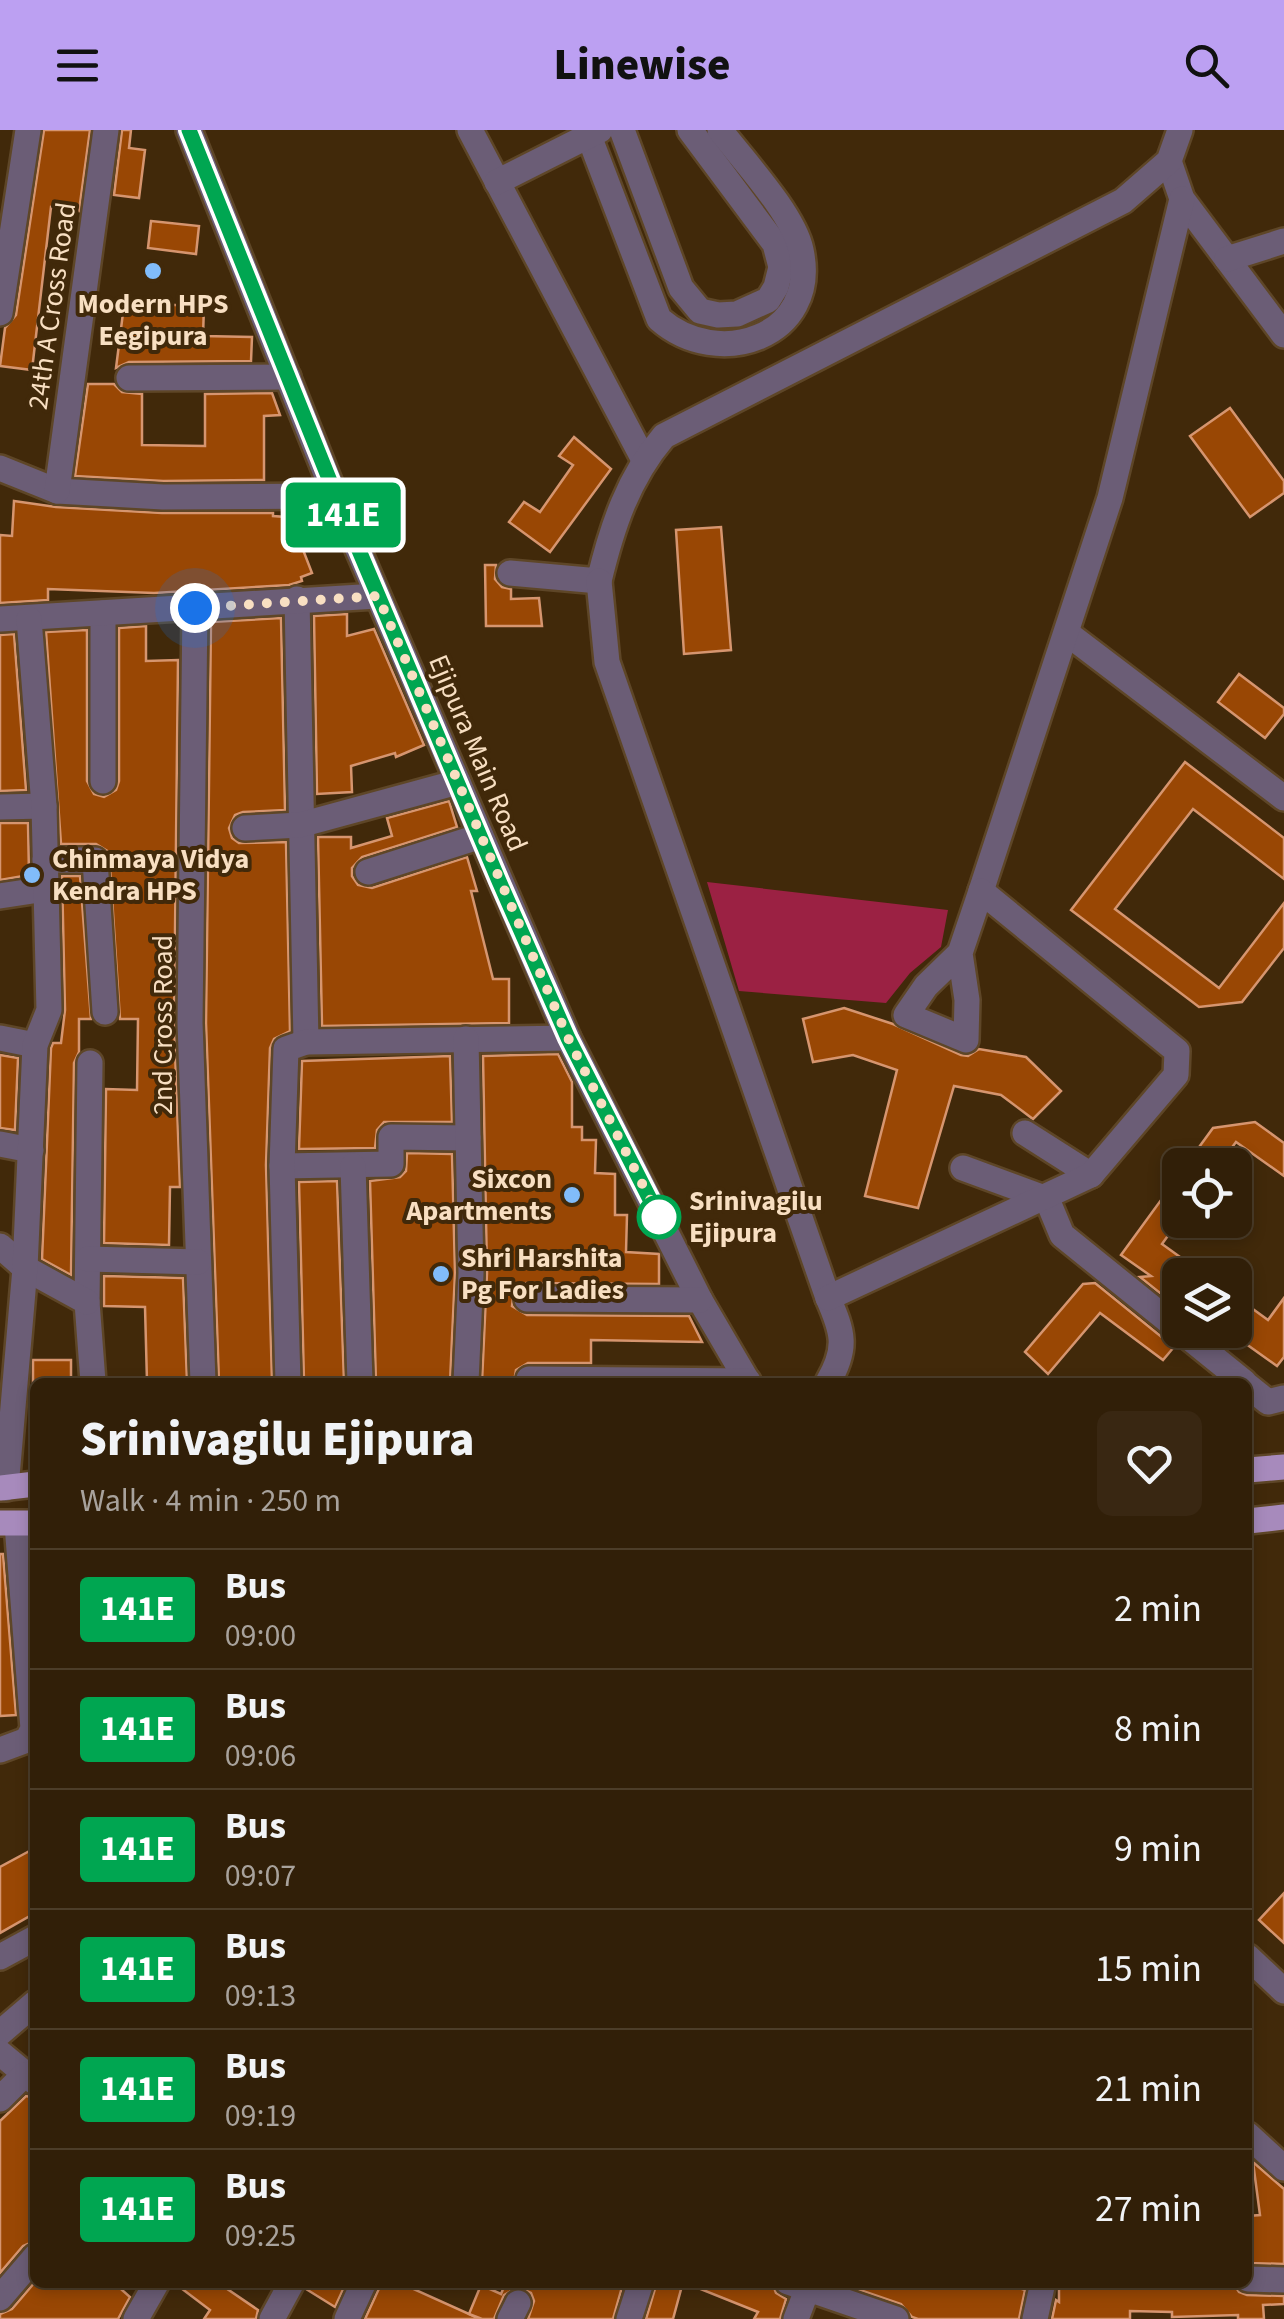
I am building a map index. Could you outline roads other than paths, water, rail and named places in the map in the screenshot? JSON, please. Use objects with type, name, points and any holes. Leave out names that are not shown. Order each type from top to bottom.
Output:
[{"type":"main road","points":[[1252,1470],[1284,1468]]},
{"type":"main road","points":[[3,1488],[30,1485]]},
{"type":"main road","points":[[1252,1521],[1284,1517]]},
{"type":"street","points":[[0,313],[28,130]]},
{"type":"street","name":"24th A Cross Road","points":[[58,491],[106,130]]},
{"type":"street","name":"Ejipura Main Road","points":[[189,130],[336,496],[568,1038],[700,1300],[746,1378]]},
{"type":"street","points":[[470,130],[644,460]]},
{"type":"street","points":[[622,130],[681,288],[700,310],[718,315],[738,314],[768,300],[781,267],[774,244],[690,130]]},
{"type":"street","points":[[497,182],[594,133],[659,319],[685,338],[716,345],[760,339],[776,328],[802,286],[801,246],[789,220],[720,130]]},
{"type":"street","points":[[830,1378],[837,1367],[843,1333],[607,662],[599,581],[612,526],[644,460],[664,436],[1123,201],[1168,161],[1180,130]]},
{"type":"street","points":[[1168,161],[1182,199],[1284,335]]},
{"type":"street","points":[[960,953],[1110,498],[1182,199]]},
{"type":"street","points":[[1228,260],[1284,241]]},
{"type":"street","points":[[129,378],[288,377]]},
{"type":"street","points":[[0,468],[58,491],[162,497],[336,496]]},
{"type":"street","points":[[510,573],[599,581]]},
{"type":"street","points":[[0,619],[378,596]]},
{"type":"street","points":[[297,599],[306,1042]]},
{"type":"street","name":"2nd Cross Road","points":[[195,608],[190,1023],[202,1378]]},
{"type":"street","points":[[104,613],[104,782]]},
{"type":"street","points":[[3,1488],[25,1268],[35,1045],[49,1010],[44,806],[29,619]]},
{"type":"street","points":[[1068,634],[1284,798]]},
{"type":"street","points":[[245,828],[300,825],[458,782]]},
{"type":"street","points":[[0,807],[44,806]]},
{"type":"street","points":[[368,872],[481,836]]},
{"type":"street","points":[[46,860],[95,860],[105,1012]]},
{"type":"street","points":[[0,896],[46,890]]},
{"type":"street","points":[[828,1298],[1091,1175],[1176,1075],[1177,1051],[982,890]]},
{"type":"street","points":[[0,1038],[35,1045]]},
{"type":"street","points":[[288,1378],[282,1166],[286,1048],[306,1042],[568,1038]]},
{"type":"street","points":[[466,1040],[470,1272],[466,1378]]},
{"type":"street","points":[[90,1063],[87,1302],[94,1378]]},
{"type":"street","points":[[1025,1132],[1091,1175]]},
{"type":"street","points":[[282,1166],[391,1164],[391,1138],[468,1138]]},
{"type":"street","points":[[0,1144],[31,1150]]},
{"type":"street","points":[[353,1166],[360,1378]]},
{"type":"street","points":[[963,1168],[1046,1198],[1062,1235],[1239,1378]]},
{"type":"street","points":[[0,1246],[25,1268],[87,1302]]},
{"type":"street","points":[[88,1259],[198,1262]]},
{"type":"street","points":[[527,1299],[700,1300]]},
{"type":"street","points":[[1252,1389],[1268,1402],[1284,1398]]},
{"type":"street","points":[[17,1523],[30,1690]]},
{"type":"street","points":[[0,1750],[28,1740],[30,1736]]},
{"type":"street","points":[[0,1957],[30,1941]]},
{"type":"street","points":[[1252,1961],[1284,1991]]},
{"type":"street","points":[[0,2033],[30,2006]]},
{"type":"street","points":[[0,2053],[30,2079],[0,2099]]},
{"type":"street","points":[[1252,2139],[1284,2168]]},
{"type":"street","points":[[0,2298],[30,2263]]},
{"type":"street","points":[[1252,2279],[1284,2280]]},
{"type":"street","points":[[136,2319],[153,2288]]},
{"type":"street","points":[[272,2319],[289,2288]]},
{"type":"street","points":[[347,2319],[361,2288]]},
{"type":"street","points":[[629,2319],[639,2288]]},
{"type":"street","points":[[796,2319],[797,2288]]},
{"type":"street","points":[[803,2288],[896,2319]]},
{"type":"street","points":[[1035,2319],[1042,2288]]},
{"type":"place","name":"Modern HPS Eegipura","points":[[153,271]]},
{"type":"place","name":"Chinmaya Vidya Kendra HPS","points":[[32,875]]},
{"type":"place","name":"Sixcon Apartments","points":[[572,1195]]},
{"type":"place","name":"Srinivagilu Ejipura","points":[[659,1217]]},
{"type":"place","name":"Shri Harshita Pg For Ladies","points":[[441,1274]]}]
